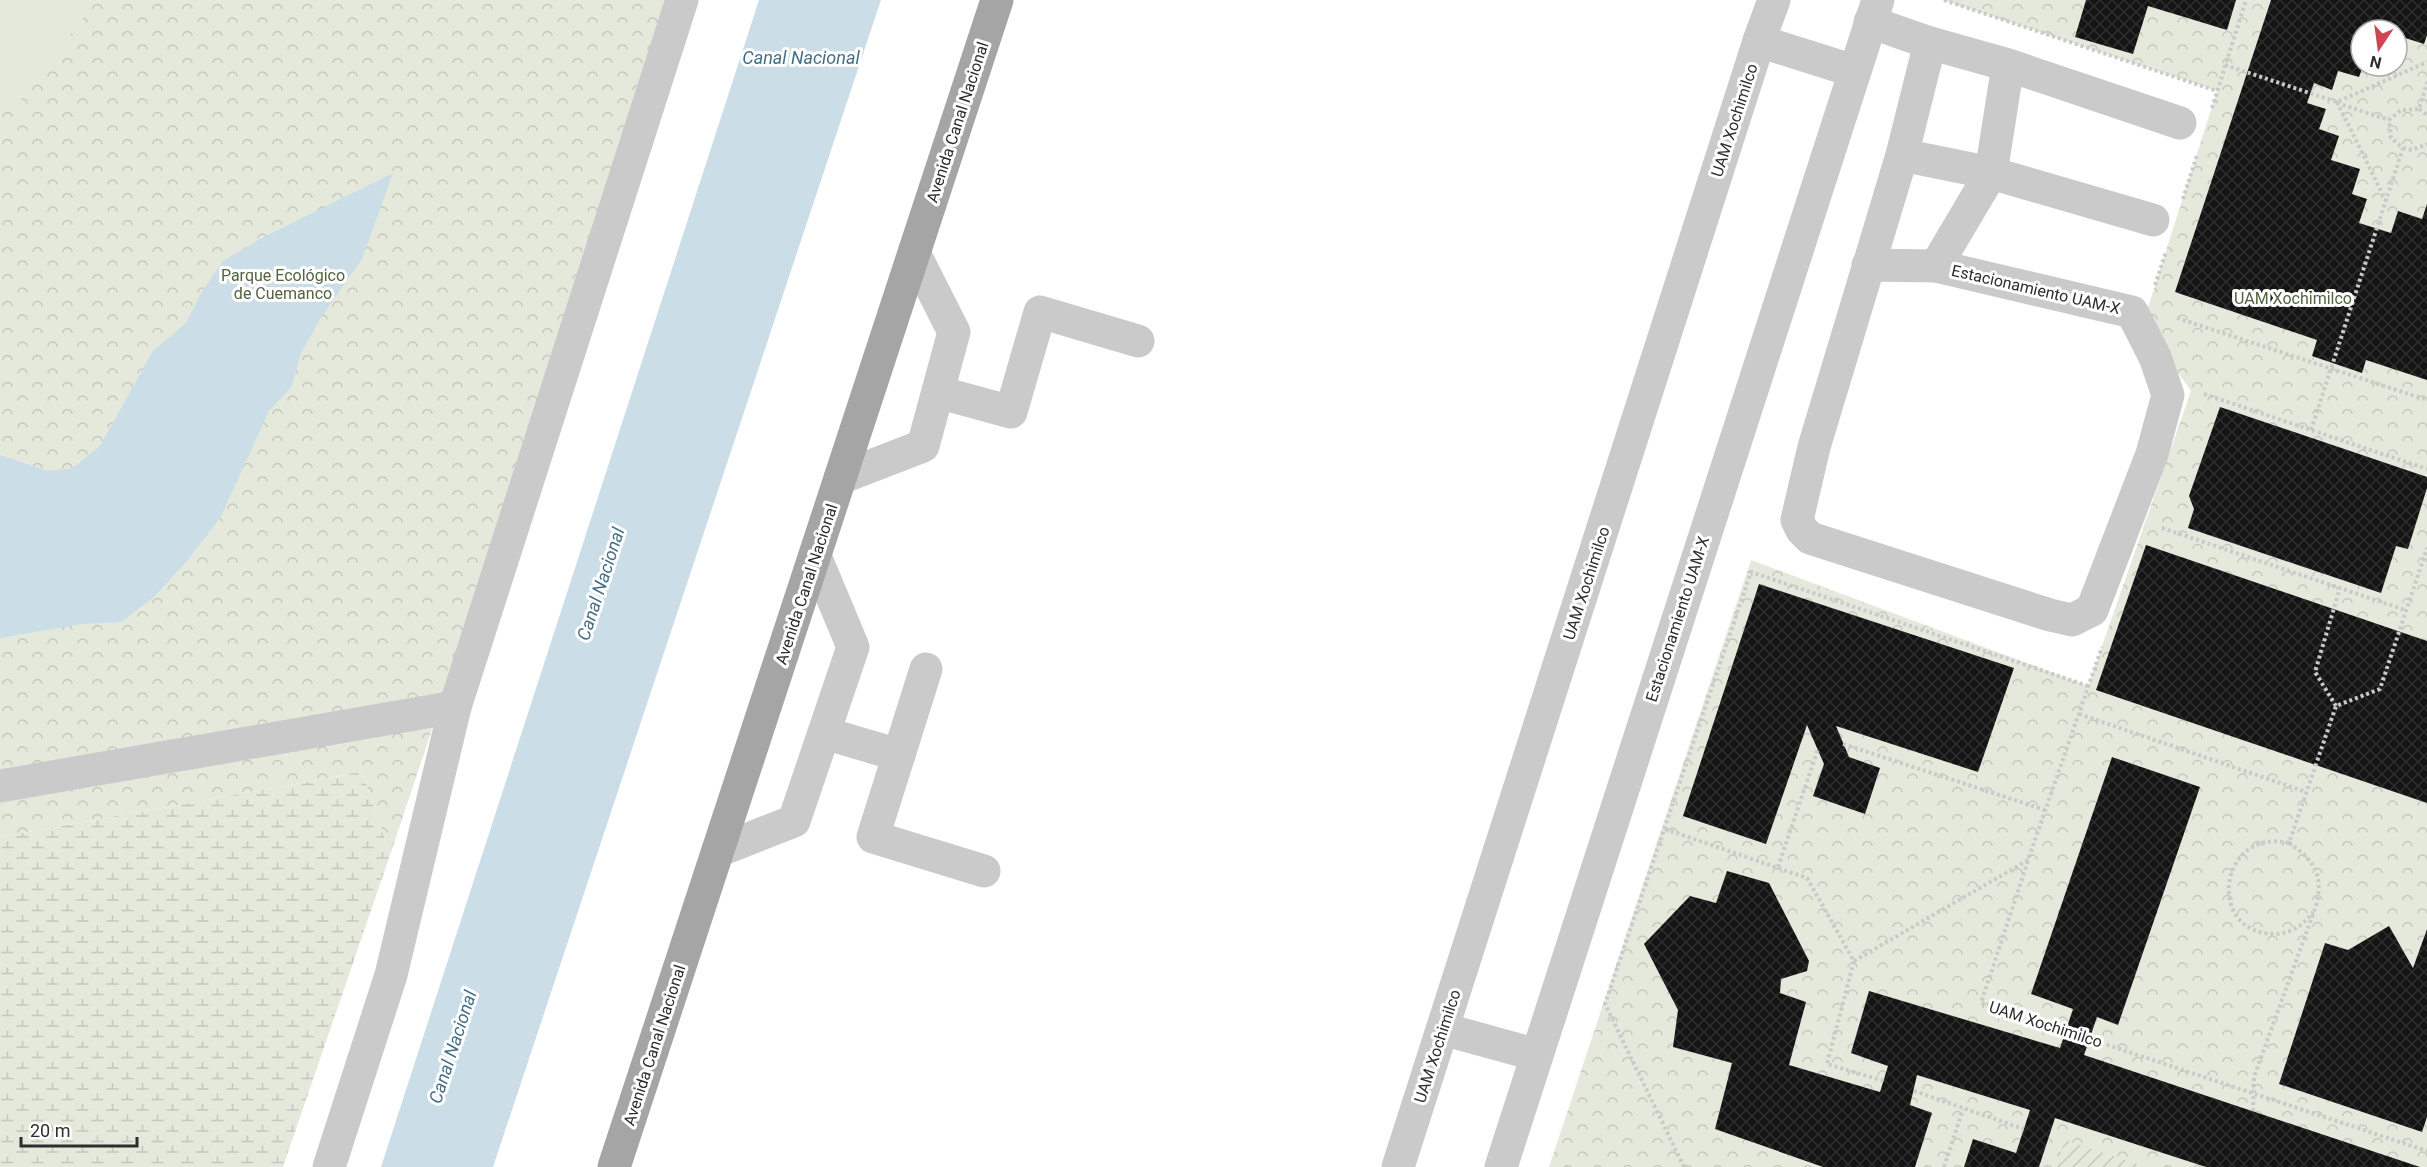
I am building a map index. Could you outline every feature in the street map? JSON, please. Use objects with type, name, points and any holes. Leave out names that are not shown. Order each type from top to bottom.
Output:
[{"type":"main road","name":"Avenida Canal Nacional","points":[[614,1167],[997,0]]},
{"type":"lane","points":[[328,1167],[391,975],[455,707],[682,0]]},
{"type":"lane","name":"UAM Xochimilco","points":[[1398,1167],[1774,0]]},
{"type":"lane","name":"Estacionamiento UAM-X","points":[[1501,1167],[1874,11],[1930,43],[2008,65],[2180,123]]},
{"type":"lane","points":[[1759,41],[1854,70]]},
{"type":"lane","name":"Estacionamiento UAM-X","points":[[1868,265],[1936,266],[2132,312],[2156,357],[2168,395],[2152,454],[2091,610],[2072,620],[2050,615],[1810,538],[1802,530],[1797,520],[1814,447],[1868,265],[1902,155],[1930,43]]},
{"type":"lane","name":"Estacionamiento UAM-X","points":[[1936,266],[1991,173],[2008,65]]},
{"type":"lane","points":[[1902,155],[1991,173],[2153,220]]},
{"type":"lane","points":[[840,478],[923,446],[954,332],[914,253]]},
{"type":"lane","points":[[938,392],[1011,412],[1041,312],[1138,341]]},
{"type":"lane","points":[[718,851],[795,820],[853,647],[815,556]]},
{"type":"lane","points":[[926,669],[873,837],[984,871]]},
{"type":"lane","points":[[0,786],[455,707]]},
{"type":"lane","points":[[824,733],[899,755]]},
{"type":"lane","points":[[1443,1029],[1537,1055]]},
{"type":"path","points":[[1944,0],[2217,91]]},
{"type":"path","points":[[2337,102],[2427,62]]},
{"type":"path","points":[[2225,65],[2389,120]]},
{"type":"path","points":[[2419,109],[2427,82]]},
{"type":"path","points":[[2337,102],[2387,202]]},
{"type":"path","points":[[2389,120],[2401,110],[2419,109],[2427,115]]},
{"type":"path","points":[[2389,120],[2391,138],[2403,148],[2412,150],[2427,144]]},
{"type":"path","points":[[2311,430],[2403,148]]},
{"type":"path","points":[[2170,315],[2427,400]]},
{"type":"path","points":[[2202,394],[2427,469]]},
{"type":"path","points":[[2156,526],[2405,610]]},
{"type":"path","points":[[2289,843],[2336,706],[2380,689],[2427,548]]},
{"type":"path","points":[[1684,1167],[1605,1004],[1751,572],[2088,686]]},
{"type":"path","points":[[2336,706],[2315,672],[2340,588]]},
{"type":"path","points":[[2079,714],[2306,792]]},
{"type":"path","points":[[1843,744],[2045,810]]},
{"type":"path","points":[[1778,867],[1818,749]]},
{"type":"path","points":[[1665,829],[1807,878],[1854,961],[1827,1064],[1884,1081]]},
{"type":"path","points":[[2253,1111],[2254,1077],[2316,906],[2320,891],[2318,875],[2311,861],[2289,843],[2279,841],[2253,846],[2233,867],[2228,881],[2228,895],[2232,909],[2253,929],[2266,934],[2281,934],[2295,929],[2308,920],[2316,906]]},
{"type":"path","name":"UAM Xochimilco","points":[[2028,860],[1981,1003],[2427,1151]]},
{"type":"path","points":[[1914,1091],[2024,1129]]},
{"type":"path","points":[[1944,1167],[1963,1109]]},
{"type":"green space","name":"Parque Ecológico de Cuemanco","points":[[0,0],[677,0],[390,855],[362,772],[0,837]]},
{"type":"green space","points":[[0,0],[97,0],[14,109],[0,99]]},
{"type":"green space","points":[[1943,0],[2427,0],[2427,928],[2413,968],[2389,927],[2348,950],[2325,943],[2279,1084],[2422,1131],[2427,1117],[2427,1167],[1549,1167],[1751,560],[2088,686],[2191,391],[2143,323],[2217,91]]},
{"type":"green space","points":[[362,772],[390,855],[283,1167],[0,1167],[0,837]]},
{"type":"green space","points":[[2065,1140],[2146,1167],[2056,1167]]},
{"type":"water","name":"Canal Nacional","points":[[759,0],[881,0],[493,1167],[381,1167]]},
{"type":"water","points":[[393,173],[362,259],[320,319],[301,353],[292,386],[269,411],[220,518],[186,562],[155,596],[121,622],[82,624],[0,638],[0,455],[48,471],[73,468],[100,446],[153,351],[186,323],[203,290],[223,261],[264,237]]},
{"type":"building","points":[[2086,0],[2236,0],[2227,30],[2148,6],[2133,54],[2075,37]]},
{"type":"building","points":[[2271,0],[2427,0],[2427,35],[2424,44],[2409,39],[2409,18],[2349,18],[2349,74],[2338,71],[2332,90],[2314,83],[2307,103],[2326,109],[2319,129],[2339,136],[2331,160],[2360,169],[2352,194],[2367,199],[2359,223],[2391,233],[2398,211],[2422,219],[2427,204],[2427,380],[2366,360],[2362,373],[2312,356],[2317,340],[2175,292]]},
{"type":"building","points":[[2220,407],[2427,477],[2427,488],[2408,549],[2396,546],[2381,593],[2188,528],[2194,509],[2189,496]]},
{"type":"building","points":[[2146,545],[2427,641],[2427,803],[2096,690]]},
{"type":"building","points":[[1759,584],[2014,668],[1978,772],[1836,726],[1849,757],[1880,768],[1865,814],[1813,796],[1824,764],[1807,725],[1766,844],[1683,816]]},
{"type":"building","points":[[2112,757],[2200,787],[2118,1025],[2097,1017],[2084,1055],[2420,1167],[2206,1167],[2055,1118],[2039,1167],[1964,1167],[1973,1139],[2016,1153],[2030,1110],[1917,1075],[1910,1105],[1932,1113],[1915,1167],[1823,1167],[1715,1129],[1732,1063],[1673,1047],[1678,1010],[1644,944],[1690,896],[1716,903],[1727,871],[1769,883],[1809,961],[1807,971],[1781,979],[1780,993],[1806,1002],[1789,1065],[1880,1092],[1888,1066],[1851,1053],[1869,991],[2060,1048],[2073,1009],[2031,994]]},
{"type":"building","points":[[2389,926],[2413,968],[2427,929],[2427,1117],[2422,1132],[2279,1084],[2325,943],[2348,950]]}]
